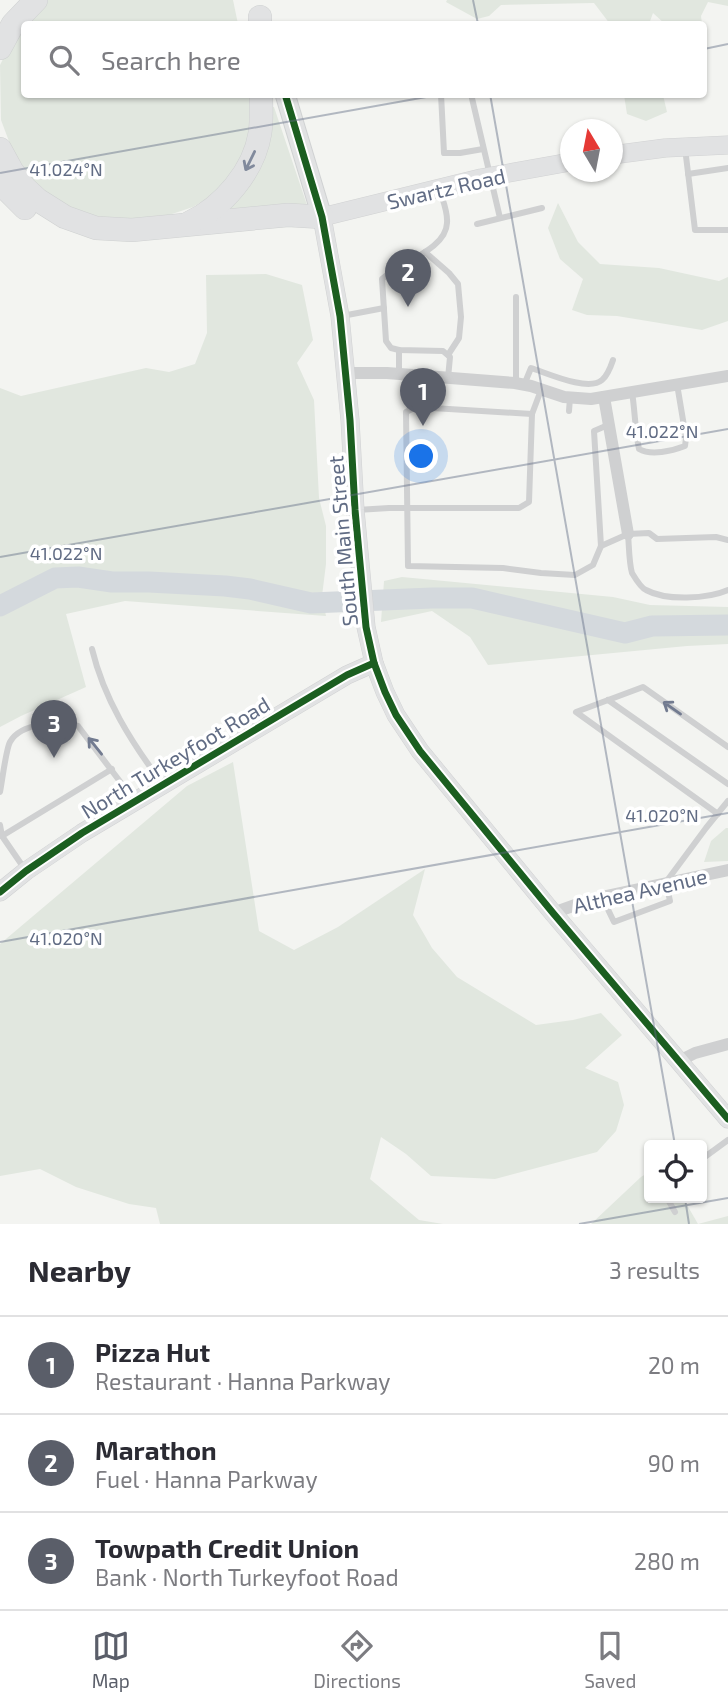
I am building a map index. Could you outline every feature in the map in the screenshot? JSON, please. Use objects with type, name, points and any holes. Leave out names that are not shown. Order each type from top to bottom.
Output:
[{"type":"highway","points":[[0,48],[13,24],[36,0]]},
{"type":"highway","points":[[187,224],[198,219],[231,192],[243,176],[258,145],[261,98]]},
{"type":"highway","points":[[0,149],[25,188],[50,208],[96,228],[143,229],[288,215],[322,217]]},
{"type":"highway","points":[[0,183],[22,205],[50,225],[80,237],[110,243],[141,243],[272,230],[322,217]]},
{"type":"main road","name":"South Main Street","points":[[286,98],[322,217],[340,316],[366,627],[373,663],[385,692],[420,751],[728,1119]]},
{"type":"main road","points":[[623,154],[684,146],[728,145]]},
{"type":"main road","name":"Swartz Road","points":[[322,217],[490,177],[560,164]]},
{"type":"main road","name":"North Turkeyfoot Road","points":[[0,892],[82,833],[347,675],[373,663]]},
{"type":"street","points":[[345,373],[399,374],[520,384],[541,390],[569,404],[728,376]]},
{"type":"street","points":[[600,398],[609,424],[628,534]]},
{"type":"street","name":"Althea Avenue","points":[[553,913],[601,897],[728,870]]},
{"type":"street","points":[[679,1061],[695,1053],[728,1044]]},
{"type":"lane","points":[[441,98],[444,153],[483,149]]},
{"type":"lane","points":[[472,98],[500,218]]},
{"type":"lane","points":[[684,146],[695,230],[728,230]]},
{"type":"lane","points":[[688,174],[728,169]]},
{"type":"lane","points":[[440,189],[447,225],[441,239],[382,279],[386,341],[391,348],[399,350],[443,351],[450,357],[448,378]]},
{"type":"lane","points":[[477,224],[542,208]]},
{"type":"lane","points":[[425,252],[449,272],[458,284],[461,317],[459,338],[448,355]]},
{"type":"lane","points":[[516,297],[520,384]]},
{"type":"lane","points":[[340,316],[384,309]]},
{"type":"lane","points":[[399,350],[399,374]]},
{"type":"lane","points":[[520,384],[531,368],[562,379],[593,384],[603,380],[613,360]]},
{"type":"lane","points":[[593,384],[600,398]]},
{"type":"lane","points":[[632,392],[639,449],[646,453],[677,449],[685,446],[686,438],[677,384]]},
{"type":"lane","points":[[355,510],[519,508],[530,502],[532,414],[541,390]]},
{"type":"lane","points":[[532,414],[416,407],[406,412],[408,566],[503,568],[575,575],[593,565],[601,546],[594,431],[609,424]]},
{"type":"lane","points":[[601,546],[628,534],[649,533],[657,539],[716,537],[728,540]]},
{"type":"lane","points":[[628,534],[632,573],[644,589],[664,596],[687,597],[719,594],[728,590]]},
{"type":"lane","points":[[92,649],[109,699],[140,753],[163,785]]},
{"type":"lane","points":[[718,814],[576,712],[643,687],[728,747]]},
{"type":"lane","points":[[608,700],[728,784]]},
{"type":"lane","points":[[0,792],[10,742],[19,732],[41,724],[64,722],[78,726],[135,801]]},
{"type":"lane","points":[[2,836],[112,769]]},
{"type":"lane","points":[[601,897],[614,922],[670,901],[666,882],[728,801]]},
{"type":"lane","points":[[0,825],[2,836],[26,871]]},
{"type":"lane","points":[[707,1155],[728,1140]]},
{"type":"lane","points":[[670,1203],[675,1212]]},
{"type":"shaded area","points":[[45,0],[233,0],[237,21],[25,21]]},
{"type":"shaded area","points":[[728,0],[728,6],[708,2],[701,16],[702,21],[662,21],[653,13],[650,21],[608,21],[594,3],[501,5],[489,16],[477,19],[446,2]]},
{"type":"shaded area","points":[[21,26],[21,98],[250,98],[253,118],[249,152],[224,188],[193,207],[151,221],[113,223],[66,209],[30,183],[16,160],[1,120],[0,65]]},
{"type":"shaded area","points":[[624,98],[664,98],[667,112],[646,121],[627,114]]},
{"type":"shaded area","points":[[269,107],[274,107],[307,205],[205,219]]},
{"type":"shaded area","points":[[558,203],[578,242],[600,264],[659,268],[719,281],[728,277],[728,321],[702,330],[617,316],[587,315],[572,310],[583,279],[560,259],[548,228]]},
{"type":"shaded area","points":[[266,274],[302,285],[313,340],[297,363],[314,400],[319,498],[326,526],[326,564],[322,596],[326,616],[125,601],[66,614],[86,687],[0,727],[0,388],[21,396],[146,368],[169,372],[195,364],[207,333],[206,275]]},
{"type":"shaded area","points":[[402,577],[613,597],[650,605],[728,607],[728,644],[488,665],[470,637],[432,611],[381,622],[384,581]]},
{"type":"shaded area","points":[[233,762],[259,931],[294,950],[338,927],[425,869],[413,915],[432,948],[457,977],[536,1025],[601,1013],[622,1035],[585,1068],[618,1082],[624,1105],[616,1131],[597,1152],[495,1179],[431,1176],[381,1137],[370,1179],[419,1220],[443,1224],[160,1224],[156,1208],[129,1204],[76,1187],[40,1169],[0,1176],[0,944],[187,786]]},
{"type":"shaded area","points":[[726,828],[728,861],[704,862],[711,841]]},
{"type":"shaded area","points":[[644,1175],[644,1203],[686,1203],[698,1224],[591,1224]]},
{"type":"shaded area","points":[[728,1216],[728,1224],[698,1224]]},
{"type":"waterway","points":[[0,606],[55,578],[78,577],[112,582],[225,586],[311,603],[472,598],[625,633],[652,626],[728,625]]},
{"type":"cycle path","points":[[286,98],[322,217],[340,316],[366,627],[374,663],[385,692],[396,715],[420,751],[728,1119]]},
{"type":"cycle path","points":[[0,892],[82,833],[347,675],[374,663]]},
{"type":"place","name":"Marathon","points":[[408,307]]},
{"type":"place","name":"Pizza Hut","points":[[423,426]]},
{"type":"place","name":"Towpath Credit Union","points":[[54,758]]}]
